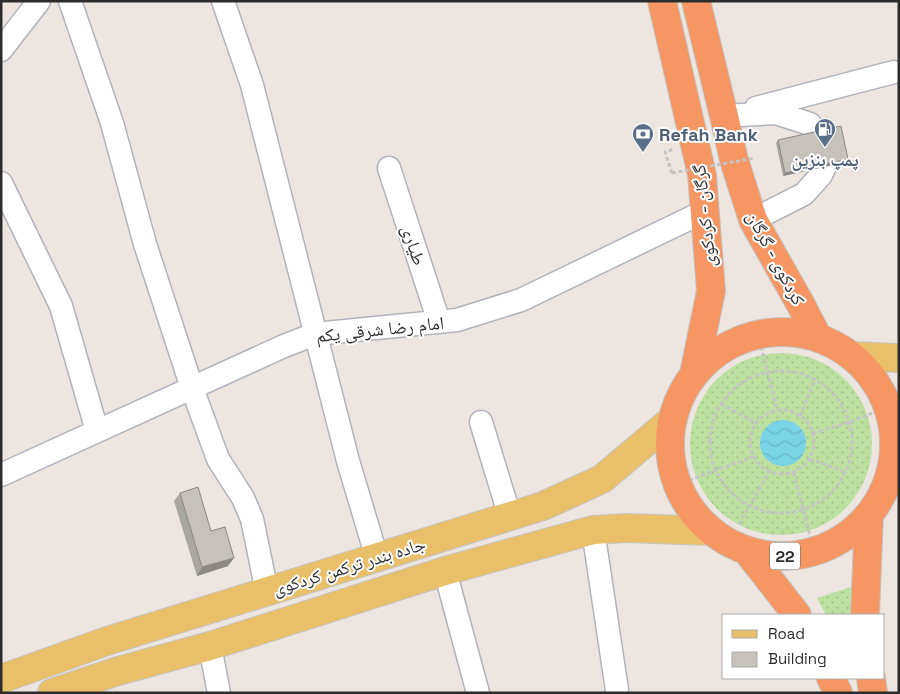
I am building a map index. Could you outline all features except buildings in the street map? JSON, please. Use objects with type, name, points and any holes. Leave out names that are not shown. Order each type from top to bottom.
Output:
[{"type":"highway","name":"گرگان - کردکوی","points":[[662,1],[702,175],[711,291],[694,374]]},
{"type":"highway","name":"کردکوی - گرگان","points":[[696,1],[734,160],[753,220],[818,338]]},
{"type":"highway","name":"22","points":[[778,332],[799,333],[836,345],[867,371],[879,388],[888,408],[893,428],[895,468],[886,487],[869,515],[853,531],[834,544],[814,552],[792,556],[769,556],[747,551],[728,542],[710,531],[697,517],[677,485],[670,441],[673,419],[685,388],[694,374],[723,348],[758,334],[778,332]]},
{"type":"highway","name":"22","points":[[865,614],[869,515]]},
{"type":"highway","name":"22","points":[[747,551],[796,614]]},
{"type":"highway","points":[[831,679],[838,693]]},
{"type":"highway","points":[[870,679],[873,693]]},
{"type":"main road","points":[[851,356],[899,358]]},
{"type":"main road","name":"جاده بندر ترکمن کردکوی","points":[[5,678],[107,641],[543,506],[602,479],[673,419]]},
{"type":"main road","name":"جاده بندر ترکمن کردکوی","points":[[52,693],[118,671],[210,646],[445,571],[593,530],[626,528],[710,531]]},
{"type":"street","points":[[1,50],[39,1]]},
{"type":"street","points":[[70,1],[112,123],[145,244],[192,388],[218,459],[243,498],[252,519],[267,592]]},
{"type":"street","points":[[223,1],[252,85],[348,461],[377,558]]},
{"type":"street","points":[[724,116],[894,72]]},
{"type":"street","points":[[724,116],[776,113],[810,124],[828,147],[826,164],[821,175],[804,194],[753,220]]},
{"type":"street","name":"طیاری","points":[[389,168],[439,322]]},
{"type":"street","points":[[1,184],[61,306],[96,431]]},
{"type":"street","name":"امام رضا شرقی یکم","points":[[1,474],[284,346],[315,334],[457,320],[521,300],[705,211]]},
{"type":"street","points":[[481,422],[510,517]]},
{"type":"street","points":[[593,530],[617,690]]},
{"type":"street","points":[[445,571],[478,693]]},
{"type":"street","points":[[210,646],[219,693]]},
{"type":"path","points":[[665,152],[672,173],[755,158]]},
{"type":"path","points":[[758,334],[777,410]]},
{"type":"path","points":[[768,372],[800,373],[815,380],[827,387],[837,397],[850,422],[851,456],[846,472],[835,489],[820,502],[803,510],[776,513],[749,506],[735,496],[724,484],[716,470],[711,453],[711,436],[714,420],[721,404],[734,390],[750,378],[768,372]]},
{"type":"path","points":[[800,416],[815,380]]},
{"type":"path","points":[[721,404],[756,423]]},
{"type":"path","points":[[813,433],[888,408]]},
{"type":"path","points":[[777,410],[793,412],[800,416],[808,423],[813,433],[813,450],[806,464],[794,472],[778,474],[770,472],[757,463],[750,448],[750,439],[756,423],[762,417],[777,410]]},
{"type":"path","points":[[677,485],[753,456]]},
{"type":"path","points":[[810,459],[846,472]]},
{"type":"path","points":[[739,524],[770,472]]},
{"type":"path","points":[[794,472],[814,552]]},
{"type":"green space","points":[[781,353],[799,355],[816,360],[831,368],[851,386],[865,409],[870,426],[872,444],[870,462],[865,479],[857,494],[839,514],[816,528],[799,533],[781,535],[763,533],[746,528],[731,520],[711,502],[697,479],[692,462],[690,444],[692,426],[697,409],[705,394],[723,374],[746,360],[763,355]]},
{"type":"green space","points":[[854,586],[855,614],[825,614],[817,598]]},
{"type":"water","points":[[788,420],[800,426],[805,434],[805,452],[800,460],[792,465],[778,466],[766,460],[761,452],[760,438],[766,426],[774,421]]},
{"type":"place","name":"پمپ بنزین","points":[[825,148]]},
{"type":"place","name":"Refah Bank","points":[[643,153]]}]
